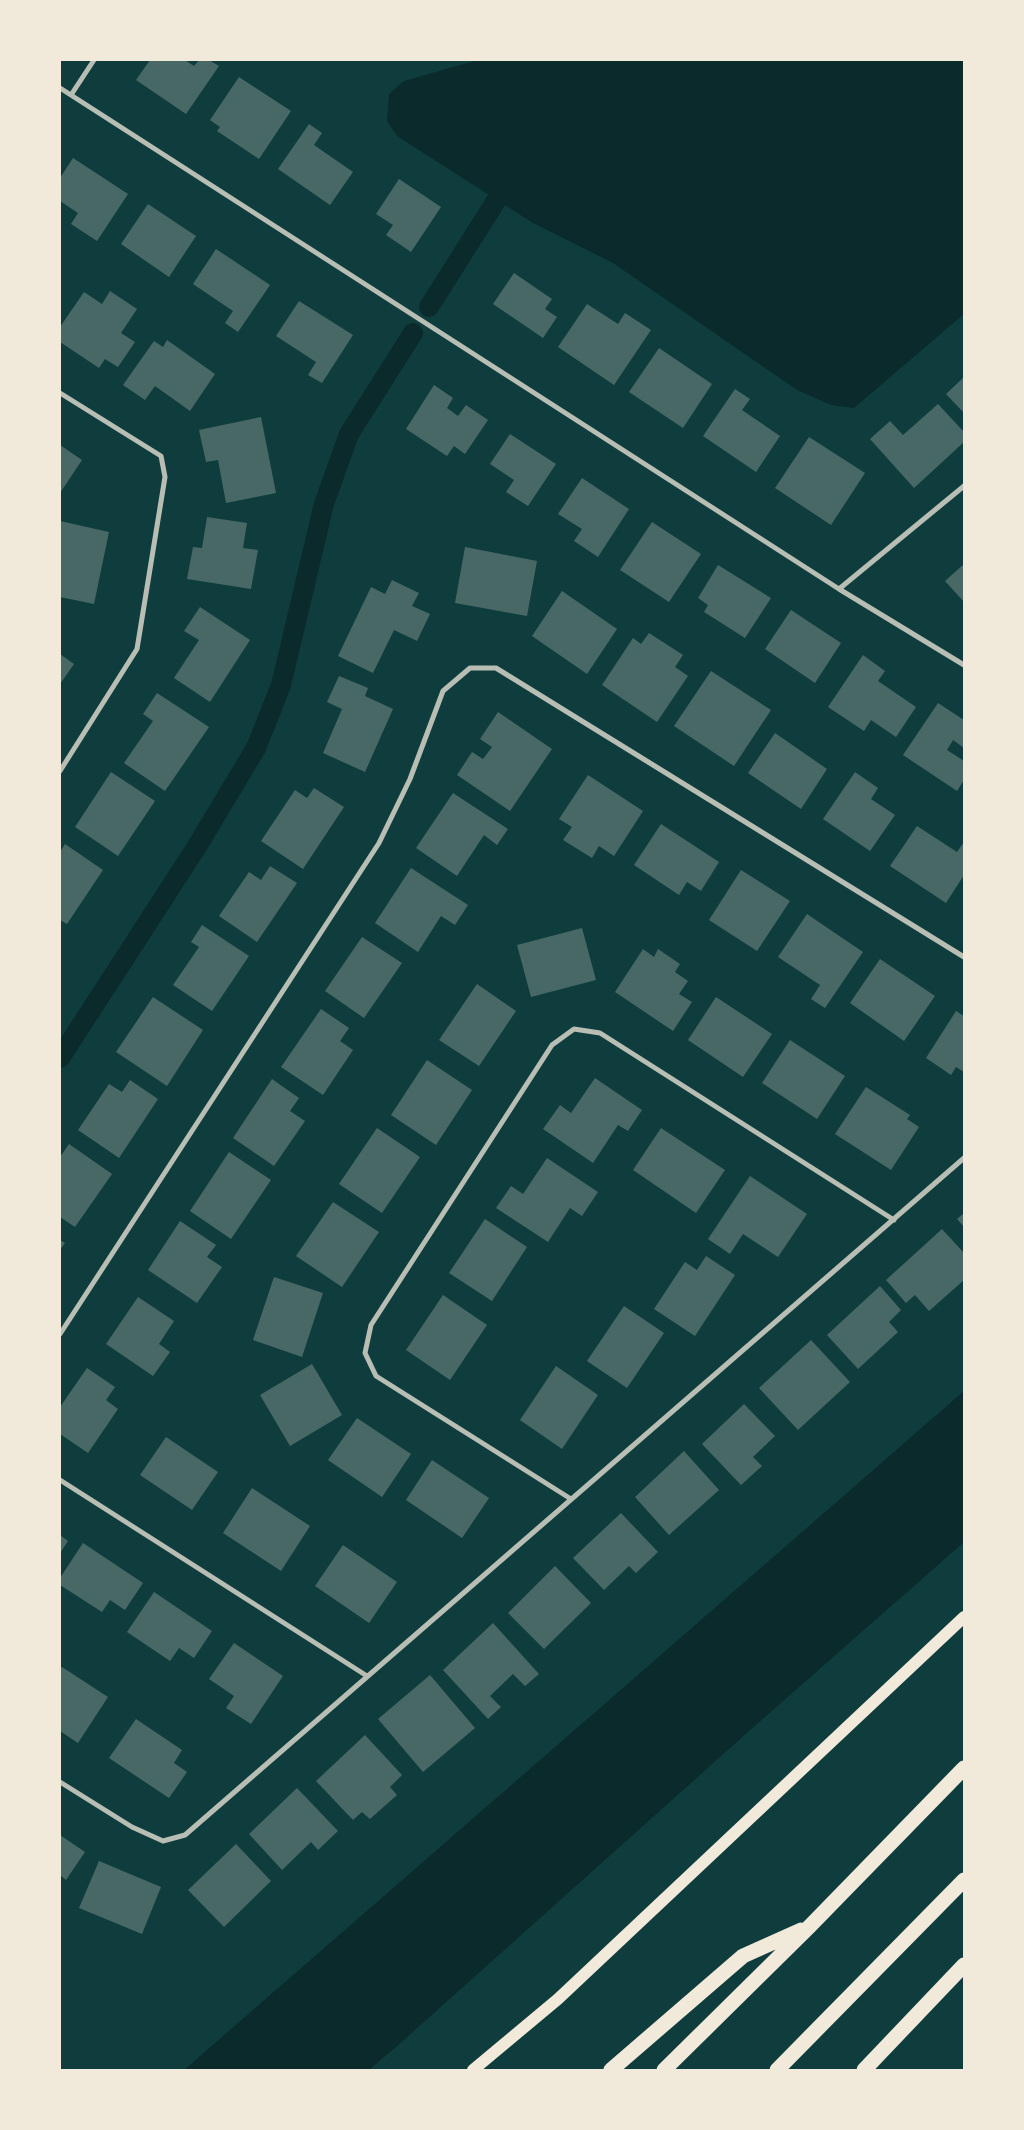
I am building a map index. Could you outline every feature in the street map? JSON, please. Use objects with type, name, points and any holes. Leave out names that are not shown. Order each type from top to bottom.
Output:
[{"type":"highway","points":[[664,2070],[964,1768]]},
{"type":"highway","points":[[777,2070],[964,1880]]},
{"type":"highway","points":[[611,2070],[743,1956],[809,1926]]},
{"type":"highway","points":[[864,2070],[964,1965]]},
{"type":"main road","points":[[473,2070],[558,1999],[964,1617]]},
{"type":"street","points":[[72,95],[94,60]]},
{"type":"street","points":[[60,88],[840,589],[964,665]]},
{"type":"street","points":[[60,393],[161,456],[165,477],[137,649],[60,771]]},
{"type":"street","points":[[840,589],[964,486]]},
{"type":"street","points":[[60,1334],[379,843],[410,779],[443,691],[470,668],[496,668],[964,957]]},
{"type":"street","points":[[571,1499],[376,1376],[365,1353],[371,1325],[552,1045],[574,1028],[600,1033],[894,1220]]},
{"type":"street","points":[[60,1782],[132,1827],[163,1841],[186,1835],[964,1158]]},
{"type":"street","points":[[60,1480],[367,1676]]},
{"type":"water","points":[[478,60],[964,60],[964,314],[854,408],[831,405],[797,390],[613,263],[533,223],[397,136],[387,121],[389,94],[404,81]]},
{"type":"water","points":[[964,1391],[964,1542],[748,1732],[396,2047],[369,2070],[184,2070]]},
{"type":"building","points":[[150,60],[185,60],[194,66],[199,60],[209,60],[219,66],[186,114],[136,80]]},
{"type":"building","points":[[239,77],[291,111],[259,159],[217,131],[220,127],[210,120]]},
{"type":"building","points":[[309,124],[322,133],[314,145],[353,172],[330,205],[278,169]]},
{"type":"building","points":[[73,158],[128,194],[97,241],[71,224],[78,213],[60,201],[60,178]]},
{"type":"building","points":[[399,179],[441,207],[411,252],[386,235],[393,225],[376,214]]},
{"type":"building","points":[[148,204],[196,236],[169,277],[121,244]]},
{"type":"building","points":[[216,249],[270,285],[238,332],[225,323],[233,311],[193,284]]},
{"type":"building","points":[[514,273],[552,299],[545,309],[557,317],[543,338],[493,304]]},
{"type":"building","points":[[110,291],[137,309],[121,333],[135,342],[118,367],[105,359],[99,368],[60,342],[60,327],[84,292],[102,304]]},
{"type":"building","points":[[299,301],[353,335],[322,383],[308,375],[316,362],[276,336]]},
{"type":"building","points":[[587,304],[618,324],[625,313],[651,330],[614,385],[558,347]]},
{"type":"building","points":[[167,340],[215,374],[190,411],[155,386],[145,400],[123,385],[154,341],[163,347]]},
{"type":"building","points":[[659,348],[712,384],[683,428],[629,392]]},
{"type":"building","points":[[964,377],[964,413],[946,394]]},
{"type":"building","points":[[434,385],[453,398],[447,408],[458,416],[466,405],[488,420],[465,454],[454,446],[447,456],[406,429]]},
{"type":"building","points":[[735,389],[750,399],[742,410],[780,436],[756,472],[703,436]]},
{"type":"building","points":[[938,404],[964,432],[964,442],[914,488],[870,439],[890,421],[903,435]]},
{"type":"building","points":[[261,417],[276,493],[226,503],[218,460],[206,462],[199,430]]},
{"type":"building","points":[[510,434],[556,464],[528,506],[506,492],[514,480],[490,464]]},
{"type":"building","points":[[809,437],[865,473],[831,525],[775,488]]},
{"type":"building","points":[[60,445],[82,460],[60,493]]},
{"type":"building","points":[[582,478],[629,509],[598,557],[574,541],[582,529],[558,514]]},
{"type":"building","points":[[207,517],[247,523],[243,548],[258,550],[251,589],[187,579],[193,547],[202,548]]},
{"type":"building","points":[[60,521],[109,532],[94,604],[60,597]]},
{"type":"building","points":[[652,522],[701,554],[669,602],[620,570]]},
{"type":"building","points":[[465,547],[537,561],[527,616],[455,603]]},
{"type":"building","points":[[964,564],[964,602],[945,581]]},
{"type":"building","points":[[718,565],[771,598],[745,638],[704,612],[708,605],[698,598]]},
{"type":"building","points":[[392,580],[419,593],[412,606],[430,614],[417,641],[394,630],[373,673],[338,656],[371,587],[385,594]]},
{"type":"building","points":[[562,591],[617,629],[587,674],[532,636]]},
{"type":"building","points":[[200,607],[250,640],[210,702],[174,678],[199,640],[184,631]]},
{"type":"building","points":[[791,610],[841,643],[815,683],[765,649]]},
{"type":"building","points":[[649,633],[683,655],[675,667],[688,676],[657,722],[602,685],[633,638],[641,644]]},
{"type":"building","points":[[60,654],[74,664],[60,684]]},
{"type":"building","points":[[863,655],[885,671],[878,681],[916,707],[896,737],[871,720],[864,731],[828,707]]},
{"type":"building","points":[[711,671],[771,710],[734,766],[674,726]]},
{"type":"building","points":[[339,676],[368,688],[365,696],[393,709],[365,772],[323,753],[342,709],[327,702]]},
{"type":"building","points":[[157,693],[209,727],[165,791],[124,763],[153,721],[143,714]]},
{"type":"building","points":[[938,703],[964,720],[964,748],[953,740],[947,750],[964,761],[964,780],[957,791],[903,755]]},
{"type":"building","points":[[498,712],[552,749],[510,811],[457,775],[472,752],[483,759],[492,747],[480,739]]},
{"type":"building","points":[[775,733],[827,769],[801,809],[748,773]]},
{"type":"building","points":[[111,772],[155,801],[118,856],[75,827]]},
{"type":"building","points":[[855,772],[878,788],[871,799],[895,815],[870,851],[823,819]]},
{"type":"building","points":[[588,775],[643,811],[614,856],[599,846],[592,858],[563,840],[572,827],[559,819]]},
{"type":"building","points":[[314,788],[344,807],[303,869],[261,841],[295,790],[307,798]]},
{"type":"building","points":[[453,793],[508,829],[497,845],[484,835],[457,876],[416,848]]},
{"type":"building","points":[[661,824],[719,862],[701,891],[687,882],[679,895],[634,865]]},
{"type":"building","points":[[917,826],[957,852],[964,842],[964,875],[946,903],[890,866]]},
{"type":"building","points":[[65,844],[103,870],[67,924],[60,920],[60,852]]},
{"type":"building","points":[[270,866],[297,883],[257,942],[219,916],[249,872],[261,880]]},
{"type":"building","points":[[411,868],[468,905],[455,925],[441,916],[418,952],[375,923]]},
{"type":"building","points":[[741,870],[790,901],[757,951],[709,920]]},
{"type":"building","points":[[807,914],[863,952],[825,1008],[811,999],[820,985],[778,957]]},
{"type":"building","points":[[202,925],[249,956],[212,1011],[173,985],[199,947],[191,942]]},
{"type":"building","points":[[582,928],[596,980],[531,997],[517,945]]},
{"type":"building","points":[[362,937],[402,963],[364,1018],[325,991]]},
{"type":"building","points":[[643,949],[654,957],[658,949],[680,964],[675,972],[688,981],[679,994],[692,1002],[673,1031],[615,992]]},
{"type":"building","points":[[880,959],[935,996],[904,1041],[850,1003]]},
{"type":"building","points":[[477,984],[516,1011],[479,1066],[439,1040]]},
{"type":"building","points":[[153,997],[203,1030],[167,1086],[116,1052]]},
{"type":"building","points":[[716,997],[772,1034],[743,1077],[688,1040]]},
{"type":"building","points":[[321,1009],[349,1028],[340,1041],[353,1050],[323,1095],[281,1067]]},
{"type":"building","points":[[956,1011],[964,1016],[964,1072],[956,1067],[951,1075],[926,1058]]},
{"type":"building","points":[[790,1040],[845,1076],[817,1119],[762,1083]]},
{"type":"building","points":[[427,1060],[472,1090],[436,1145],[391,1115]]},
{"type":"building","points":[[595,1078],[642,1110],[628,1131],[618,1125],[593,1163],[543,1129],[560,1105],[571,1113]]},
{"type":"building","points":[[272,1079],[299,1098],[290,1111],[305,1121],[274,1166],[233,1138]]},
{"type":"building","points":[[130,1080],[158,1099],[119,1158],[78,1130],[109,1084],[122,1092]]},
{"type":"building","points":[[866,1087],[910,1115],[907,1119],[919,1127],[891,1170],[835,1134]]},
{"type":"building","points":[[377,1128],[420,1157],[382,1213],[339,1184]]},
{"type":"building","points":[[661,1128],[725,1170],[696,1213],[633,1170]]},
{"type":"building","points":[[69,1144],[112,1174],[75,1227],[60,1217],[60,1157]]},
{"type":"building","points":[[229,1152],[271,1180],[231,1239],[190,1211]]},
{"type":"building","points":[[547,1158],[598,1192],[582,1216],[570,1208],[548,1242],[496,1208],[511,1186],[523,1194]]},
{"type":"building","points":[[750,1176],[807,1214],[778,1257],[743,1234],[730,1254],[708,1239]]},
{"type":"building","points":[[333,1202],[379,1232],[342,1287],[296,1256]]},
{"type":"building","points":[[964,1213],[964,1227],[957,1219]]},
{"type":"building","points":[[485,1219],[527,1247],[492,1301],[449,1273]]},
{"type":"building","points":[[180,1221],[216,1245],[207,1257],[222,1267],[197,1303],[148,1270]]},
{"type":"building","points":[[942,1229],[964,1253],[964,1280],[929,1311],[915,1295],[906,1303],[886,1280]]},
{"type":"building","points":[[60,1240],[65,1243],[60,1250]]},
{"type":"building","points":[[706,1256],[735,1275],[695,1336],[654,1309],[685,1262],[697,1270]]},
{"type":"building","points":[[274,1277],[323,1293],[302,1357],[253,1340]]},
{"type":"building","points":[[880,1286],[901,1310],[889,1322],[898,1332],[858,1369],[827,1335]]},
{"type":"building","points":[[443,1295],[487,1325],[450,1380],[406,1350]]},
{"type":"building","points":[[138,1297],[174,1321],[159,1344],[170,1352],[153,1376],[106,1344]]},
{"type":"building","points":[[624,1306],[664,1333],[627,1388],[587,1361]]},
{"type":"building","points":[[811,1340],[850,1382],[798,1430],[759,1388]]},
{"type":"building","points":[[312,1364],[342,1415],[290,1446],[260,1395]]},
{"type":"building","points":[[556,1366],[598,1395],[562,1449],[520,1420]]},
{"type":"building","points":[[87,1368],[115,1387],[106,1400],[118,1409],[88,1453],[60,1434],[60,1407]]},
{"type":"building","points":[[744,1404],[775,1436],[753,1457],[762,1466],[741,1485],[702,1444]]},
{"type":"building","points":[[357,1418],[411,1454],[382,1497],[328,1460]]},
{"type":"building","points":[[166,1437],[218,1472],[192,1510],[140,1475]]},
{"type":"building","points":[[684,1451],[719,1490],[669,1535],[635,1497]]},
{"type":"building","points":[[432,1460],[489,1498],[462,1538],[406,1500]]},
{"type":"building","points":[[252,1488],[310,1526],[281,1571],[223,1533]]},
{"type":"building","points":[[621,1513],[658,1552],[636,1573],[629,1566],[604,1590],[573,1558]]},
{"type":"building","points":[[60,1535],[68,1541],[60,1553]]},
{"type":"building","points":[[83,1543],[143,1583],[125,1610],[110,1600],[102,1612],[60,1585],[60,1578]]},
{"type":"building","points":[[343,1545],[397,1582],[369,1623],[315,1586]]},
{"type":"building","points":[[555,1566],[591,1603],[544,1649],[508,1613]]},
{"type":"building","points":[[154,1592],[212,1631],[194,1658],[179,1648],[170,1661],[127,1632]]},
{"type":"building","points":[[493,1623],[539,1674],[525,1686],[513,1674],[490,1696],[501,1707],[488,1719],[443,1670]]},
{"type":"building","points":[[234,1643],[283,1676],[251,1724],[226,1708],[234,1696],[209,1679]]},
{"type":"building","points":[[62,1667],[108,1697],[78,1743],[60,1731],[60,1669]]},
{"type":"building","points":[[430,1675],[475,1728],[423,1772],[378,1719]]},
{"type":"building","points":[[136,1719],[182,1750],[174,1763],[187,1772],[169,1798],[109,1758]]},
{"type":"building","points":[[365,1735],[402,1775],[390,1787],[397,1795],[370,1819],[362,1812],[353,1820],[316,1781]]},
{"type":"building","points":[[297,1788],[338,1831],[318,1850],[311,1842],[282,1870],[249,1834]]},
{"type":"building","points":[[60,1835],[85,1852],[66,1880],[60,1875]]},
{"type":"building","points":[[236,1844],[271,1881],[224,1927],[188,1890]]},
{"type":"building","points":[[99,1861],[161,1887],[142,1934],[79,1908]]},
{"type":"waterway","points":[[429,307],[501,193]]},
{"type":"waterway","points":[[60,1058],[196,848],[256,748],[281,685],[324,504],[349,434],[413,333]]}]
